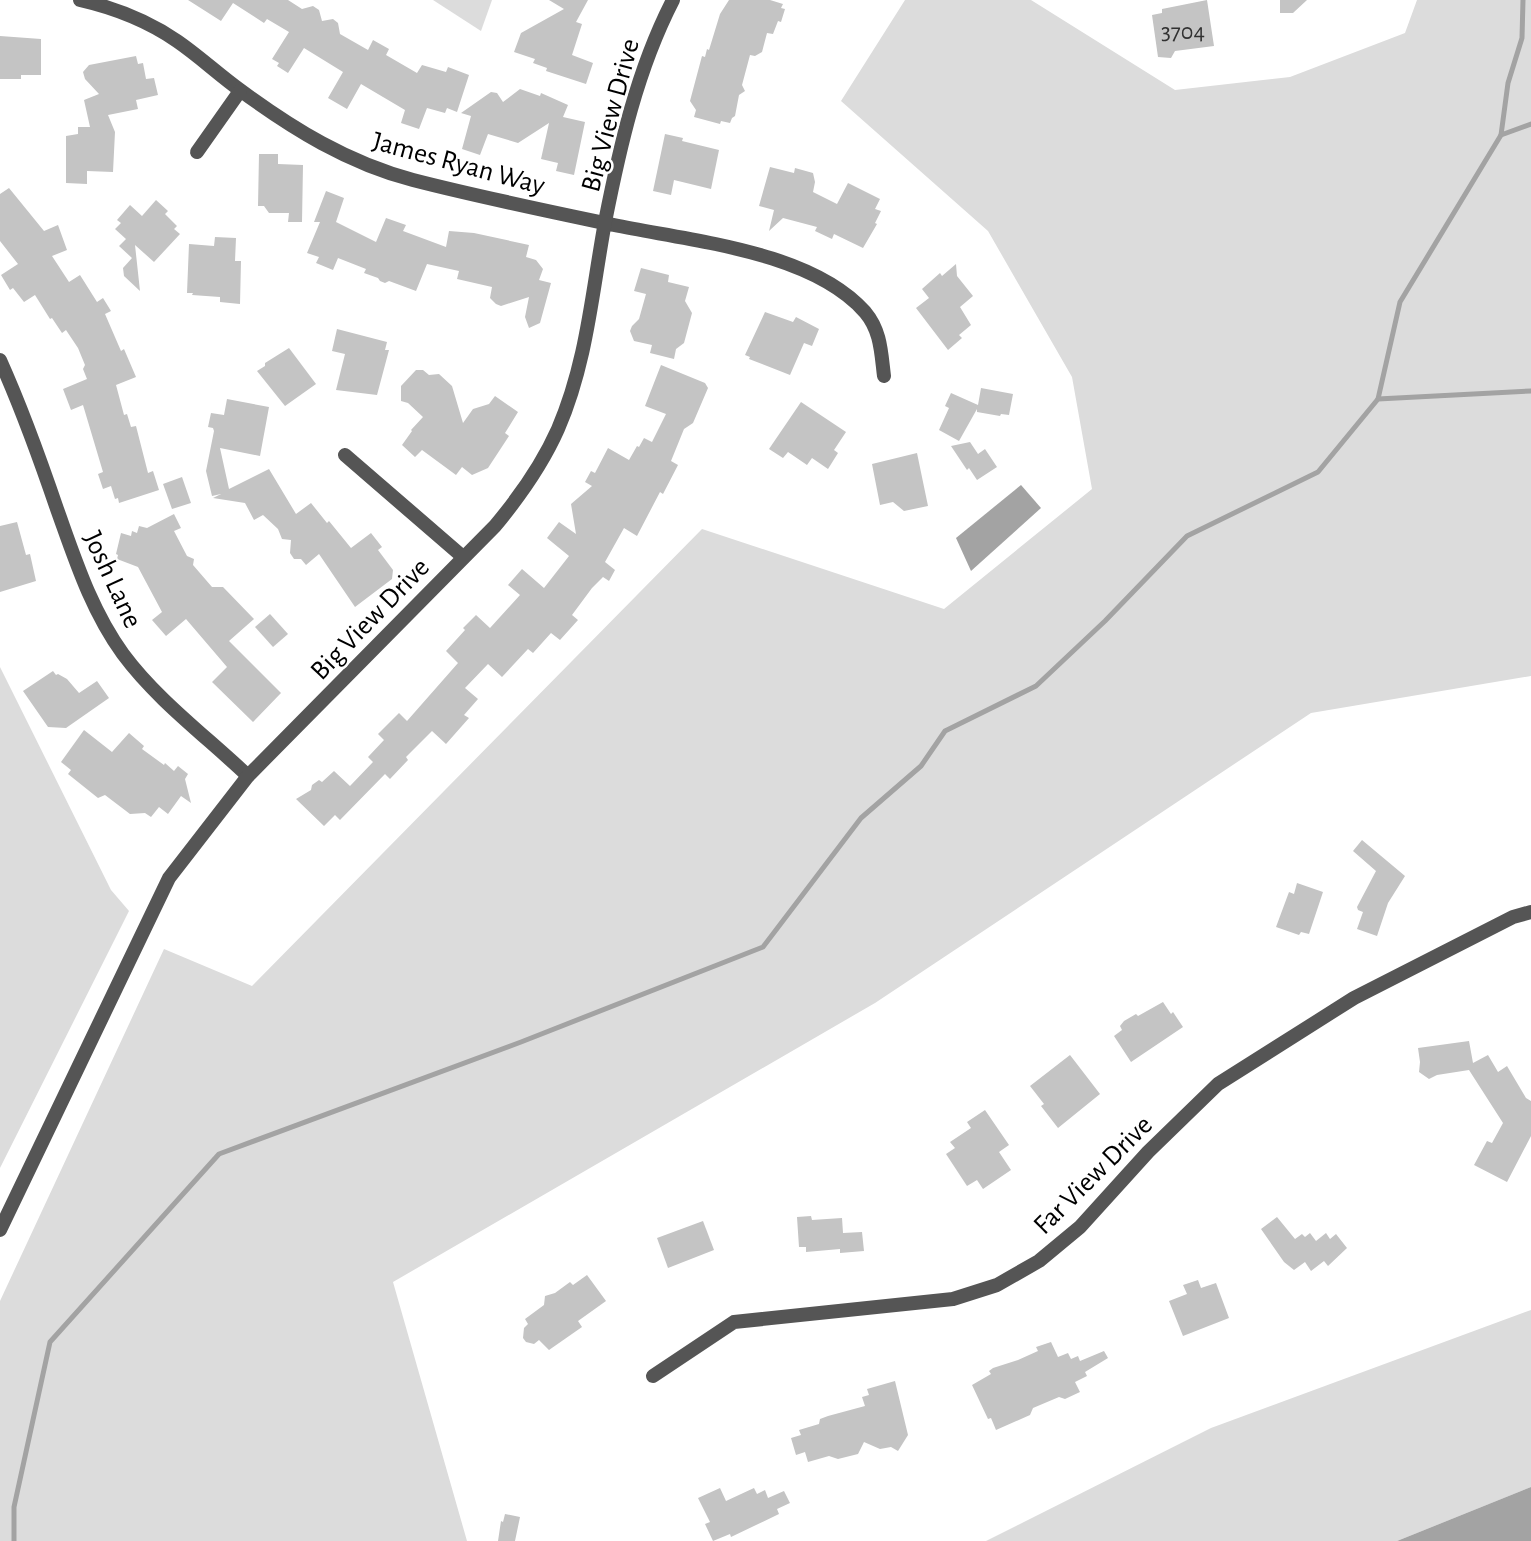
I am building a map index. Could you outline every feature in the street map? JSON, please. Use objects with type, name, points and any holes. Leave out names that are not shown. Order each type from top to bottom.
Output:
[{"type":"street","name":"James Ryan Way","points":[[80,0],[127,13],[177,41],[240,91],[302,133],[373,168],[412,180],[771,257],[809,271],[863,310],[877,328],[884,376]]},
{"type":"street","name":"Big View Drive","points":[[0,1230],[169,878],[248,776],[495,526],[520,496],[542,462],[558,428],[581,363],[605,223],[636,87],[649,50],[673,0]]},
{"type":"street","points":[[197,152],[240,91]]},
{"type":"street","name":"Josh Lane","points":[[0,360],[29,428],[83,584],[102,621],[141,676],[248,776]]},
{"type":"street","points":[[345,455],[463,558]]},
{"type":"street","name":"Far View Drive","points":[[653,1376],[734,1322],[953,1299],[997,1284],[1039,1261],[1080,1227],[1148,1152],[1218,1084],[1354,998],[1513,917],[1531,912]]},
{"type":"shaded area","points":[[433,0],[492,0],[481,31]]},
{"type":"shaded area","points":[[905,0],[1031,0],[1175,90],[1290,77],[1405,33],[1417,0],[1531,0],[1531,676],[1311,713],[875,1003],[393,1282],[467,1541],[0,1541],[0,1301],[164,949],[252,986],[702,529],[944,609],[1092,489],[1072,377],[988,231],[841,101]]},
{"type":"shaded area","points":[[1021,485],[1041,508],[971,571],[956,538]]},
{"type":"shaded area","points":[[0,667],[111,890],[129,911],[0,1168]]},
{"type":"shaded area","points":[[1531,1310],[1531,1487],[1397,1541],[986,1541],[1211,1428]]},
{"type":"shaded area","points":[[1531,1487],[1531,1541],[1397,1541]]},
{"type":"building","points":[[188,0],[288,0],[302,9],[313,6],[319,10],[322,21],[333,19],[338,23],[340,34],[368,50],[373,40],[389,49],[386,55],[417,73],[422,65],[446,72],[448,67],[469,75],[457,112],[447,108],[445,113],[427,108],[419,129],[401,123],[405,110],[361,84],[347,109],[328,98],[343,72],[304,48],[288,73],[277,66],[279,63],[272,59],[289,32],[267,19],[264,23],[233,3],[221,21]]},
{"type":"building","points":[[549,0],[588,0],[576,22],[582,24],[572,55],[593,63],[586,84],[546,71],[547,68],[533,63],[535,59],[514,52],[521,33],[564,9]]},
{"type":"building","points":[[729,0],[770,0],[783,4],[781,8],[785,9],[773,34],[767,33],[762,52],[755,56],[750,55],[742,85],[745,91],[739,95],[735,116],[730,123],[721,121],[720,124],[694,117],[696,110],[690,101],[702,56],[705,57],[707,49],[709,50],[720,14]]},
{"type":"building","points":[[1207,0],[1214,46],[1175,51],[1171,58],[1158,57],[1152,15],[1162,13],[1162,9]]},
{"type":"building","points":[[1280,0],[1307,0],[1293,13],[1280,13]]},
{"type":"building","points":[[0,36],[41,39],[41,75],[0,79]]},
{"type":"building","points":[[136,56],[138,64],[143,63],[146,79],[154,78],[158,95],[136,100],[138,109],[108,115],[115,132],[113,172],[87,171],[87,184],[66,183],[66,136],[78,134],[78,127],[90,127],[84,100],[99,94],[85,79],[83,72],[89,65]]},
{"type":"building","points":[[520,89],[540,96],[541,93],[568,105],[563,117],[585,122],[574,175],[556,171],[558,163],[541,159],[549,123],[518,143],[488,134],[480,155],[462,149],[471,116],[461,113],[491,92],[497,93],[503,102]]},
{"type":"building","points":[[665,134],[719,150],[711,189],[674,180],[671,195],[653,191]]},
{"type":"building","points":[[259,154],[278,154],[278,164],[303,165],[302,222],[288,222],[289,213],[269,213],[264,206],[258,206]]},
{"type":"building","points":[[770,167],[794,173],[795,168],[813,173],[813,192],[837,204],[848,183],[880,199],[875,209],[881,211],[875,223],[877,224],[863,248],[834,234],[832,239],[815,231],[817,227],[783,218],[769,231],[774,210],[759,206]]},
{"type":"building","points":[[9,188],[44,231],[58,225],[67,250],[52,256],[69,282],[80,275],[97,302],[103,298],[111,311],[105,314],[136,377],[116,385],[124,415],[127,414],[131,427],[136,426],[148,473],[153,471],[159,490],[119,503],[111,486],[103,489],[98,474],[103,472],[83,405],[71,410],[63,389],[87,379],[78,348],[66,330],[62,333],[52,318],[50,319],[35,295],[24,302],[13,288],[10,290],[1,275],[18,264],[0,241],[0,194]]},
{"type":"building","points":[[326,191],[344,198],[336,222],[376,242],[386,218],[406,225],[403,231],[446,247],[449,231],[474,233],[529,245],[526,257],[536,260],[543,269],[539,280],[551,283],[540,323],[529,328],[525,317],[529,297],[501,306],[490,298],[492,287],[457,279],[459,271],[427,264],[416,291],[389,281],[380,281],[364,273],[366,269],[338,258],[333,270],[316,263],[319,257],[307,253],[320,222],[314,222]]},
{"type":"building","points":[[156,200],[168,211],[165,214],[177,226],[174,229],[180,234],[154,262],[135,245],[140,291],[124,276],[123,268],[132,258],[119,246],[126,239],[115,229],[121,223],[117,220],[130,205],[142,216]]},
{"type":"building","points":[[215,237],[236,238],[235,261],[241,261],[240,304],[220,302],[220,297],[187,293],[189,244],[214,246]]},
{"type":"building","points":[[956,264],[957,276],[973,296],[960,307],[971,325],[959,335],[962,338],[948,350],[916,308],[929,298],[922,289],[940,273],[942,276]]},
{"type":"building","points":[[641,268],[669,275],[668,282],[689,287],[685,301],[692,313],[684,343],[676,349],[674,359],[650,353],[652,345],[634,341],[630,331],[639,319],[646,294],[634,291]]},
{"type":"building","points":[[765,312],[793,322],[796,317],[819,329],[812,346],[804,343],[790,375],[745,355]]},
{"type":"building","points":[[337,329],[387,342],[385,350],[389,350],[377,395],[336,390],[345,354],[332,351]]},
{"type":"building","points":[[289,348],[316,384],[285,406],[257,371]]},
{"type":"building","points":[[661,365],[705,383],[708,388],[693,423],[684,429],[671,461],[678,465],[663,494],[660,492],[637,536],[624,528],[605,562],[615,570],[609,581],[603,577],[592,588],[572,615],[578,620],[560,640],[551,633],[533,653],[528,649],[502,677],[488,664],[465,688],[478,699],[464,715],[469,718],[446,744],[432,731],[406,757],[408,760],[390,779],[385,774],[340,820],[335,815],[324,826],[296,799],[334,771],[350,786],[373,762],[368,757],[384,740],[378,734],[399,713],[407,721],[458,663],[446,651],[465,630],[463,628],[476,615],[490,628],[520,595],[508,585],[522,569],[544,588],[569,556],[547,538],[559,522],[576,534],[571,504],[592,486],[585,482],[591,471],[595,473],[608,448],[629,460],[644,438],[652,442],[666,414],[645,406]]},
{"type":"building","points":[[416,370],[423,370],[429,375],[439,374],[452,386],[463,423],[473,409],[489,404],[495,396],[518,412],[505,433],[509,436],[488,468],[472,475],[462,467],[456,475],[422,450],[415,457],[402,445],[423,417],[408,403],[401,401],[401,386]]},
{"type":"building","points":[[981,388],[1013,394],[1009,415],[977,412],[977,409],[959,441],[939,430],[949,408],[945,406],[951,393],[978,405]]},
{"type":"building","points":[[227,399],[269,407],[260,456],[220,448],[229,489],[269,469],[296,514],[311,503],[351,548],[371,533],[382,547],[378,550],[393,570],[392,579],[355,607],[319,554],[306,565],[301,559],[294,559],[290,553],[291,540],[282,539],[278,529],[263,515],[254,520],[245,503],[213,498],[221,494],[212,496],[206,471],[214,431],[208,427],[211,413],[224,415]]},
{"type":"building","points":[[801,402],[846,432],[834,450],[838,453],[828,469],[812,458],[807,465],[788,452],[783,458],[769,449]]},
{"type":"building","points":[[970,442],[978,454],[985,449],[997,467],[977,480],[951,446]]},
{"type":"building","points":[[917,453],[928,506],[904,511],[893,502],[880,505],[872,464]]},
{"type":"building","points":[[182,477],[191,503],[172,509],[163,484]]},
{"type":"building","points":[[174,514],[181,528],[174,531],[187,556],[194,559],[193,565],[212,587],[223,587],[254,619],[229,641],[281,693],[253,722],[212,682],[227,667],[186,619],[166,636],[152,620],[162,612],[138,567],[117,559],[121,533],[131,536],[132,531],[137,533],[139,526],[147,528]]},
{"type":"building","points":[[17,522],[26,555],[30,554],[36,581],[0,592],[0,526]]},
{"type":"building","points":[[270,614],[288,634],[273,647],[255,627]]},
{"type":"building","points":[[53,671],[67,679],[79,693],[97,681],[109,698],[66,728],[48,727],[23,691]]},
{"type":"building","points":[[84,730],[112,752],[129,733],[144,746],[142,749],[164,765],[165,763],[174,771],[178,766],[188,774],[185,779],[191,803],[181,796],[168,814],[159,807],[151,817],[145,813],[130,814],[105,795],[98,798],[68,774],[71,770],[61,762]]},
{"type":"building","points":[[1362,840],[1405,876],[1388,903],[1377,936],[1357,929],[1363,912],[1357,907],[1376,871],[1353,851]]},
{"type":"building","points":[[1297,883],[1323,892],[1309,934],[1301,932],[1299,935],[1276,927],[1289,892],[1294,894]]},
{"type":"building","points":[[1163,1002],[1183,1027],[1131,1062],[1114,1036],[1122,1030],[1120,1026],[1124,1021]]},
{"type":"building","points":[[1469,1041],[1473,1063],[1488,1055],[1498,1072],[1507,1066],[1526,1098],[1531,1101],[1531,1136],[1507,1182],[1474,1165],[1487,1141],[1492,1143],[1503,1123],[1469,1070],[1437,1075],[1429,1079],[1419,1072],[1418,1048]]},
{"type":"building","points":[[1070,1055],[1100,1094],[1058,1128],[1030,1086]]},
{"type":"building","points":[[985,1110],[1009,1145],[999,1152],[1011,1170],[983,1189],[977,1180],[967,1186],[946,1154],[955,1148],[950,1142],[971,1128],[967,1122]]},
{"type":"building","points":[[811,1216],[812,1220],[842,1218],[843,1233],[862,1232],[864,1251],[840,1253],[840,1249],[806,1252],[806,1247],[799,1247],[797,1217]]},
{"type":"building","points":[[1277,1217],[1295,1239],[1310,1233],[1316,1241],[1326,1233],[1330,1239],[1336,1234],[1347,1248],[1328,1266],[1324,1261],[1311,1271],[1305,1262],[1294,1270],[1284,1262],[1261,1229]]},
{"type":"building","points":[[703,1221],[714,1250],[668,1268],[657,1238]]},
{"type":"building","points":[[587,1275],[606,1301],[578,1321],[582,1327],[549,1350],[539,1340],[534,1344],[526,1342],[523,1338],[524,1328],[528,1324],[525,1319],[544,1305],[545,1296],[555,1293],[570,1282],[573,1285]]},
{"type":"building","points":[[1198,1280],[1201,1288],[1216,1283],[1229,1318],[1183,1336],[1169,1301],[1187,1294],[1183,1285]]},
{"type":"building","points":[[1051,1342],[1058,1357],[1068,1353],[1071,1359],[1078,1356],[1080,1361],[1104,1351],[1108,1358],[1085,1372],[1087,1376],[1075,1382],[1080,1392],[1033,1408],[1030,1415],[996,1430],[972,1385],[991,1374],[989,1371],[993,1368],[1018,1360],[1038,1351],[1036,1347]]},
{"type":"building","points":[[895,1381],[908,1435],[898,1451],[891,1447],[880,1449],[864,1442],[858,1454],[838,1459],[829,1456],[808,1462],[805,1452],[796,1455],[791,1438],[801,1435],[799,1430],[819,1424],[820,1419],[828,1416],[865,1406],[862,1397],[869,1395],[867,1389]]},
{"type":"building","points":[[720,1488],[726,1501],[754,1488],[757,1494],[765,1490],[768,1498],[784,1491],[790,1503],[777,1509],[779,1514],[731,1537],[730,1534],[713,1541],[705,1524],[710,1522],[698,1498]]},
{"type":"building","points":[[505,1514],[520,1517],[515,1541],[498,1541],[501,1521],[503,1522]]},
{"type":"waterway","points":[[1501,135],[1508,83],[1522,38],[1523,0]]},
{"type":"waterway","points":[[1378,399],[1400,302],[1501,135],[1531,124]]},
{"type":"waterway","points":[[14,1541],[14,1507],[50,1342],[219,1154],[521,1042],[763,947],[861,818],[921,766],[945,731],[1036,686],[1105,621],[1187,536],[1318,472],[1378,399],[1531,391]]}]
